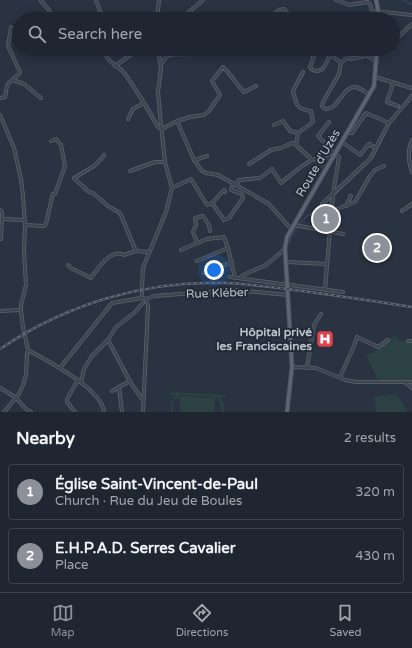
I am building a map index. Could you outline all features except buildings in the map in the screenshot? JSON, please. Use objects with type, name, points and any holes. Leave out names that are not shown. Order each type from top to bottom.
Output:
[{"type":"main road","points":[[376,0],[379,12]]},
{"type":"main road","name":"Route d'Uzès","points":[[287,412],[292,367],[286,262],[287,237],[333,154],[342,142],[374,86],[376,56]]},
{"type":"street","points":[[40,0],[49,12]]},
{"type":"street","points":[[96,0],[100,12]]},
{"type":"street","points":[[158,12],[160,0]]},
{"type":"street","points":[[189,12],[203,0]]},
{"type":"street","points":[[336,0],[349,5],[367,2],[370,4],[372,11],[379,12]]},
{"type":"street","points":[[276,12],[280,9],[284,9],[286,12]]},
{"type":"street","points":[[400,14],[412,15]]},
{"type":"street","points":[[400,35],[412,24]]},
{"type":"street","points":[[11,27],[8,46],[12,55]]},
{"type":"street","points":[[0,98],[6,97],[6,86],[20,72],[13,56]]},
{"type":"street","points":[[107,56],[110,62],[124,73],[158,127],[162,129]]},
{"type":"street","points":[[115,66],[129,56]]},
{"type":"street","points":[[142,288],[142,273],[166,212],[172,188],[165,162],[158,92],[161,76],[159,56]]},
{"type":"street","points":[[160,65],[163,59],[168,56]]},
{"type":"street","points":[[314,56],[310,67],[316,72],[325,67],[328,59],[332,56],[341,63]]},
{"type":"street","points":[[364,56],[350,59],[348,57],[341,63],[339,74],[322,106],[328,110],[349,89],[357,88],[369,94]]},
{"type":"street","points":[[368,56],[376,61]]},
{"type":"street","points":[[162,129],[178,121],[204,115],[209,111],[220,95],[212,83],[212,79],[223,67],[244,92],[256,86]]},
{"type":"street","points":[[296,145],[298,133],[313,122],[311,111],[298,107],[293,91],[303,72]]},
{"type":"street","points":[[375,77],[412,88]]},
{"type":"street","points":[[13,80],[24,84],[41,98]]},
{"type":"street","points":[[393,83],[387,102],[398,106]]},
{"type":"street","points":[[322,204],[370,159],[388,123],[412,96]]},
{"type":"street","points":[[128,119],[133,109],[144,103]]},
{"type":"street","points":[[347,132],[352,133],[366,113],[388,123]]},
{"type":"street","points":[[0,114],[4,127],[14,148],[21,179],[25,220],[24,251],[26,285],[21,310],[28,350],[26,375],[23,385],[4,412]]},
{"type":"street","points":[[178,121],[194,160],[202,171],[218,175],[268,204],[291,229]]},
{"type":"street","points":[[274,125],[283,121],[290,131],[298,133]]},
{"type":"street","points":[[325,290],[333,194],[338,157],[333,154],[318,136],[329,122]]},
{"type":"street","points":[[0,128],[4,127]]},
{"type":"street","points":[[25,225],[44,226],[46,224],[53,194],[55,194],[63,176],[65,166],[61,145],[56,139],[51,141]]},
{"type":"street","points":[[412,140],[408,154],[409,165],[412,172]]},
{"type":"street","points":[[342,142],[360,155],[369,144],[376,148]]},
{"type":"street","points":[[249,164],[271,150],[281,148],[292,143],[294,143],[312,160]]},
{"type":"street","points":[[236,186],[239,180],[260,178],[272,169],[281,183],[312,160],[333,154]]},
{"type":"street","points":[[104,155],[94,166],[74,178],[89,192],[93,193],[108,206],[120,213],[136,251]]},
{"type":"street","points":[[194,160],[207,156]]},
{"type":"street","points":[[130,171],[155,162],[165,162]]},
{"type":"street","points":[[332,211],[355,202],[370,176],[375,170],[384,166]]},
{"type":"street","points":[[172,188],[191,179],[207,205],[212,203],[224,190],[225,192]]},
{"type":"street","points":[[212,203],[224,220],[229,218],[243,198],[242,194],[231,190],[233,184]]},
{"type":"street","points":[[345,206],[350,196]]},
{"type":"street","points":[[402,211],[412,204]]},
{"type":"street","points":[[0,210],[2,212],[1,239]]},
{"type":"street","points":[[197,242],[193,232],[196,225],[195,218],[203,216],[209,224],[210,231]]},
{"type":"street","points":[[2,219],[25,220]]},
{"type":"street","points":[[294,225],[343,234]]},
{"type":"street","points":[[181,250],[197,242],[224,237],[232,262],[235,278]]},
{"type":"street","points":[[197,261],[228,248]]},
{"type":"street","points":[[240,278],[243,275],[266,265],[286,248]]},
{"type":"street","points":[[68,265],[91,278],[107,259],[115,253],[124,255],[136,251],[149,252]]},
{"type":"street","points":[[204,273],[232,262]]},
{"type":"street","points":[[286,262],[327,264]]},
{"type":"street","points":[[230,277],[288,287],[343,292]]},
{"type":"street","name":"Rue Kléber","points":[[60,368],[112,303],[118,301],[144,300],[154,296],[228,290],[288,295]]},
{"type":"street","points":[[142,292],[144,300],[148,306],[143,412]]},
{"type":"street","points":[[75,412],[67,402],[67,399],[79,381],[88,362],[108,340],[116,327],[134,313],[144,300]]},
{"type":"street","points":[[0,311],[21,310]]},
{"type":"street","points":[[307,368],[314,325],[320,314]]},
{"type":"street","points":[[340,377],[357,337],[378,347],[388,340]]},
{"type":"street","points":[[108,340],[130,381],[144,400]]},
{"type":"street","points":[[28,350],[60,368],[79,381],[101,403],[104,407],[103,411]]},
{"type":"street","points":[[292,367],[316,368],[345,380],[356,382],[412,382]]},
{"type":"street","points":[[112,391],[130,381]]},
{"type":"street","points":[[403,382],[412,388]]},
{"type":"street","points":[[119,387],[122,412]]},
{"type":"street","points":[[0,388],[15,397],[25,411],[31,412]]},
{"type":"green space","points":[[329,155],[330,158],[325,163],[326,164],[323,170],[317,167],[313,161]]},
{"type":"green space","points":[[393,335],[401,341],[412,341],[412,381],[378,380],[366,355],[375,352],[387,343]]},
{"type":"green space","points":[[170,392],[226,395],[226,397],[220,397],[224,403],[224,412],[221,412],[220,402],[217,398],[182,395],[175,400],[173,404],[173,412],[171,412],[171,403],[175,395],[169,395]]},
{"type":"green space","points":[[396,394],[405,406],[406,412],[376,412],[374,397]]},
{"type":"green space","points":[[180,397],[215,398],[214,412],[180,412]]},
{"type":"waterway","points":[[404,0],[412,5]]},
{"type":"waterway","points":[[401,107],[412,93]]},
{"type":"waterway","points":[[335,195],[373,158],[387,130]]},
{"type":"waterway","points":[[299,224],[306,217],[330,200]]},
{"type":"waterway","points":[[289,243],[297,227]]},
{"type":"railway","points":[[0,349],[25,333],[52,319],[79,308],[108,298],[166,286],[196,283],[243,284],[412,307]]},
{"type":"place","name":"Église Saint-Vincent-de-Paul","points":[[326,219]]},
{"type":"place","name":"E.H.P.A.D. Serres Cavalier","points":[[377,248]]},
{"type":"place","name":"Hôpital privé les Franciscaines","points":[[325,339]]}]
